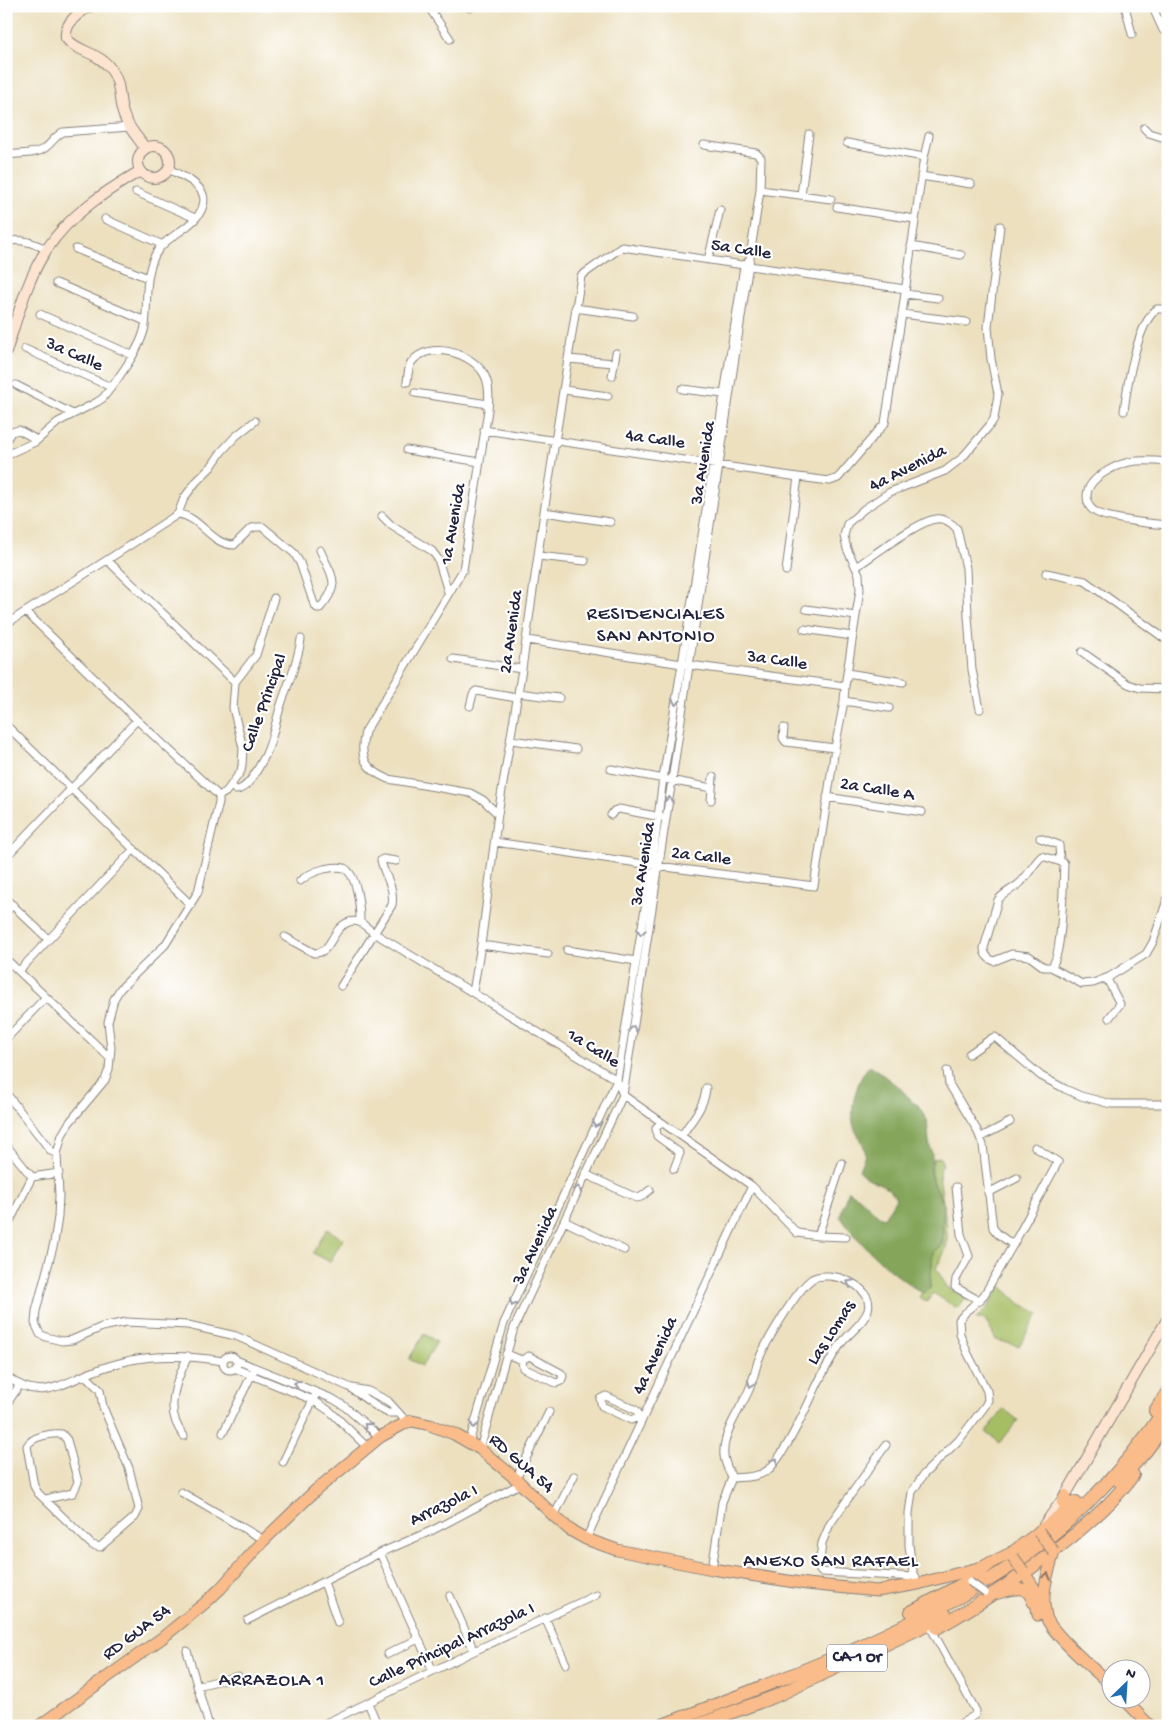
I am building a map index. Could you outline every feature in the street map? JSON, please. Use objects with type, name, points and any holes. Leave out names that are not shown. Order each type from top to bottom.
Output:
[{"type":"highway","points":[[1152,1435],[1168,1390]]},
{"type":"highway","points":[[1039,1532],[1071,1499],[1119,1458],[1162,1406]]},
{"type":"highway","name":"CA-1 Or","points":[[695,1726],[776,1696],[918,1629],[997,1584],[1042,1552],[1109,1492],[1152,1435],[1168,1421]]},
{"type":"highway","points":[[1152,1435],[1168,1428]]},
{"type":"highway","points":[[776,1696],[833,1676],[932,1630],[1054,1552],[1088,1523],[1123,1489],[1168,1428]]},
{"type":"highway","points":[[1119,1458],[1142,1448],[1141,1464]]},
{"type":"highway","name":"CA-1 Or","points":[[660,1726],[822,1663],[913,1621],[992,1578],[1068,1521],[1142,1448]]},
{"type":"highway","points":[[771,1684],[969,1581],[992,1562]]},
{"type":"highway","points":[[669,1726],[717,1708],[722,1703],[744,1707]]},
{"type":"main road","name":"RD GUA 54","points":[[39,1726],[162,1638],[205,1603],[264,1540],[316,1490],[380,1437],[412,1421],[454,1434],[480,1449],[570,1530],[586,1539],[622,1551],[712,1569],[806,1584],[878,1591],[974,1570],[1012,1555],[1039,1532]]},
{"type":"main road","points":[[1039,1532],[1054,1552],[1044,1586],[1046,1617],[1056,1633],[1102,1677]]},
{"type":"main road","points":[[1012,1555],[1034,1588],[1038,1619]]},
{"type":"main road","points":[[989,1595],[1014,1590],[1027,1590],[1032,1596],[1038,1619],[1053,1640],[1102,1687]]},
{"type":"main road","points":[[1125,1710],[1140,1726]]},
{"type":"main road","points":[[1135,1710],[1150,1726]]},
{"type":"street","points":[[90,6],[73,19],[66,32],[66,38],[73,44],[102,58],[112,70],[119,86],[123,113],[145,148]]},
{"type":"street","points":[[428,6],[450,39]]},
{"type":"street","points":[[1125,6],[1132,34]]},
{"type":"street","points":[[1152,6],[1163,30]]},
{"type":"street","points":[[6,154],[40,151],[46,148],[54,138],[63,132],[130,126]]},
{"type":"street","points":[[1144,128],[1149,133],[1168,139]]},
{"type":"street","points":[[801,195],[809,134]]},
{"type":"street","points":[[929,136],[921,176],[902,314],[966,322]]},
{"type":"street","points":[[847,143],[924,158]]},
{"type":"street","name":"3a Avenida","points":[[704,145],[756,154],[761,158],[760,190],[750,258],[723,394],[716,464]]},
{"type":"street","points":[[156,146],[166,152],[170,163],[168,169],[164,174],[151,178],[140,171],[138,159],[145,148],[156,146]]},
{"type":"street","points":[[6,455],[28,446],[58,422],[97,402],[111,388],[132,355],[145,328],[148,278],[156,253],[202,211],[204,198],[200,190],[168,169]]},
{"type":"street","points":[[6,352],[33,276],[46,249],[66,225],[97,199],[140,171]]},
{"type":"street","points":[[921,176],[971,184]]},
{"type":"street","points":[[760,190],[830,200]]},
{"type":"street","points":[[136,192],[196,218]]},
{"type":"street","points":[[837,207],[915,219]]},
{"type":"street","points":[[708,260],[720,210]]},
{"type":"street","points":[[105,220],[163,245]]},
{"type":"street","name":"4a Avenida","points":[[814,886],[844,701],[860,582],[859,574],[847,549],[844,536],[847,524],[864,509],[890,492],[945,472],[962,458],[994,419],[998,394],[990,359],[988,327],[1000,226]]},
{"type":"street","points":[[7,243],[18,240],[27,241],[46,249]]},
{"type":"street","points":[[911,246],[961,255]]},
{"type":"street","name":"5a Calle","points":[[581,276],[622,247],[938,298]]},
{"type":"street","points":[[76,249],[148,278]]},
{"type":"street","name":"3a Avenida","points":[[469,1443],[504,1323],[617,1080],[624,1059],[655,866],[658,815],[663,778],[675,727],[686,664],[747,266]]},
{"type":"street","name":"2a Avenida","points":[[473,992],[498,814],[527,640],[544,512],[581,276]]},
{"type":"street","points":[[56,283],[145,320]]},
{"type":"street","points":[[575,308],[633,316]]},
{"type":"street","points":[[1124,411],[1130,369],[1144,324],[1156,309],[1168,309]]},
{"type":"street","points":[[40,314],[132,355]]},
{"type":"street","name":"4a Calle","points":[[484,430],[830,481],[836,479],[885,423],[902,314]]},
{"type":"street","name":"3a Calle","points":[[25,349],[111,388]]},
{"type":"street","name":"1a Avenida","points":[[407,382],[411,364],[422,356],[435,351],[454,352],[472,362],[481,370],[487,380],[488,404],[463,570],[365,732],[362,744],[363,757],[367,766],[376,774],[388,779],[470,794],[483,800],[498,814]]},
{"type":"street","points":[[612,376],[616,353]]},
{"type":"street","points":[[568,358],[614,363]]},
{"type":"street","points":[[16,385],[73,414]]},
{"type":"street","points":[[682,389],[723,394]]},
{"type":"street","points":[[564,390],[608,396]]},
{"type":"street","points":[[414,393],[488,404]]},
{"type":"street","points":[[178,514],[184,498],[196,482],[236,436],[255,421]]},
{"type":"street","points":[[6,441],[11,432],[19,430],[37,440]]},
{"type":"street","points":[[407,450],[480,462]]},
{"type":"street","points":[[1168,462],[1135,461],[1119,465],[1099,476],[1091,485],[1087,496],[1090,506],[1099,514],[1144,523],[1168,525]]},
{"type":"street","points":[[786,571],[798,477]]},
{"type":"street","points":[[544,512],[610,522]]},
{"type":"street","points":[[6,624],[178,514],[187,514],[211,535],[230,545],[234,545],[250,529],[263,527],[294,552],[300,562],[317,608],[320,608],[331,594],[334,585],[320,550]]},
{"type":"street","points":[[382,516],[392,526],[432,551],[438,559],[448,592]]},
{"type":"street","points":[[856,567],[903,535],[930,520],[939,519],[954,525],[957,529],[966,568],[972,670],[980,709]]},
{"type":"street","points":[[538,556],[585,561]]},
{"type":"street","points":[[108,560],[235,682]]},
{"type":"street","points":[[1046,573],[1085,581],[1168,641]]},
{"type":"street","points":[[219,796],[226,792],[241,771],[243,756],[233,708],[235,682],[256,655],[274,598]]},
{"type":"street","points":[[806,609],[856,616]]},
{"type":"street","points":[[26,612],[137,720],[219,796],[201,884],[191,904],[165,944],[120,989],[114,999],[108,1022],[111,1048],[105,1080],[68,1122],[62,1135],[57,1154],[59,1195],[56,1226],[36,1311],[35,1323],[40,1334],[46,1338],[62,1341],[72,1340],[102,1327],[126,1322],[188,1325],[236,1336],[349,1387],[388,1413],[398,1412]]},
{"type":"street","points":[[804,629],[852,636]]},
{"type":"street","name":"Calle Principal","points":[[231,786],[236,790],[241,789],[248,783],[265,756],[299,653],[301,638]]},
{"type":"street","name":"3a Calle","points":[[527,640],[845,686]]},
{"type":"street","points":[[1082,652],[1128,684],[1140,688],[1168,690]]},
{"type":"street","points":[[453,659],[522,669]]},
{"type":"street","points":[[847,674],[903,682]]},
{"type":"street","points":[[470,706],[473,694],[476,691],[559,698]]},
{"type":"street","points":[[844,701],[888,708]]},
{"type":"street","points":[[6,857],[137,720]]},
{"type":"street","points":[[6,725],[191,904]]},
{"type":"street","name":"3a Avenida","points":[[480,1449],[514,1328],[623,1095],[624,1059],[636,961],[666,819],[672,780],[675,727]]},
{"type":"street","points":[[784,728],[783,739],[786,742],[835,748]]},
{"type":"street","points":[[511,740],[576,749]]},
{"type":"street","points":[[611,769],[712,788]]},
{"type":"street","points":[[711,800],[713,777]]},
{"type":"street","name":"2a Calle A","points":[[827,797],[922,812]]},
{"type":"street","points":[[612,816],[614,811],[620,810],[658,815],[666,819]]},
{"type":"street","points":[[1040,838],[1059,845],[1060,861]]},
{"type":"street","name":"2a Calle","points":[[495,842],[655,866],[814,886]]},
{"type":"street","points":[[19,972],[134,849]]},
{"type":"street","points":[[1051,967],[1054,965],[1056,957],[1062,911],[1064,863],[1042,856],[1019,884],[1000,896],[984,948],[984,953],[990,960],[994,961],[1012,954],[1030,956],[1044,967],[1051,967],[1082,984],[1093,983],[1109,977],[1146,954],[1153,942],[1168,897]]},
{"type":"street","points":[[341,986],[392,905],[391,882],[381,860],[396,860]]},
{"type":"street","points":[[285,937],[314,953],[318,953],[325,950],[334,934],[342,925],[355,921],[360,922],[359,900],[352,877],[342,867],[310,874],[300,881]]},
{"type":"street","points":[[6,899],[48,939]]},
{"type":"street","points":[[6,912],[13,905]]},
{"type":"street","name":"1a Calle","points":[[360,922],[374,933],[617,1080],[623,1095],[752,1186],[798,1233],[846,1238]]},
{"type":"street","points":[[481,945],[548,954]]},
{"type":"street","points":[[567,950],[636,961]]},
{"type":"street","points":[[6,959],[110,1058]]},
{"type":"street","points":[[1109,977],[1108,981],[1120,1004],[1109,1018]]},
{"type":"street","points":[[6,1039],[46,997]]},
{"type":"street","points":[[969,1054],[996,1037],[1041,1076],[1081,1096],[1110,1104],[1168,1104]]},
{"type":"street","points":[[947,1071],[949,1084],[980,1136],[984,1152],[993,1228],[998,1234],[1014,1245]]},
{"type":"street","points":[[682,1135],[700,1109],[706,1088]]},
{"type":"street","points":[[6,1093],[51,1151],[57,1154]]},
{"type":"street","points":[[661,1122],[656,1128],[657,1136],[680,1153],[674,1169]]},
{"type":"street","points":[[980,1136],[1010,1122]]},
{"type":"street","points":[[6,1145],[32,1176]]},
{"type":"street","points":[[886,1445],[830,1524],[822,1543],[819,1560],[819,1570],[821,1572],[917,1581],[910,1557],[908,1531],[912,1492],[924,1474],[959,1440],[988,1400],[987,1391],[960,1334],[959,1320],[980,1301],[1014,1245],[1058,1162],[1035,1147]]},
{"type":"street","points":[[818,1236],[842,1162]]},
{"type":"street","points":[[32,1176],[59,1173]]},
{"type":"street","points":[[585,1174],[637,1198],[650,1190]]},
{"type":"street","points":[[6,1229],[32,1176]]},
{"type":"street","points":[[988,1193],[1017,1178]]},
{"type":"street","name":"4a Avenida","points":[[586,1539],[608,1494],[640,1418],[752,1186]]},
{"type":"street","points":[[956,1187],[961,1234],[969,1256],[956,1278],[955,1286],[980,1301]]},
{"type":"street","points":[[564,1221],[624,1250]]},
{"type":"street","name":"Las Lomas","points":[[818,1277],[832,1277],[851,1282],[866,1294],[869,1306],[866,1315],[840,1345],[827,1364],[803,1415],[776,1461],[767,1471],[756,1476],[732,1478],[723,1460],[726,1438],[750,1388],[758,1362],[772,1334],[788,1309],[810,1281],[818,1277]]},
{"type":"street","points":[[1071,1499],[1168,1318]]},
{"type":"street","points":[[506,1354],[522,1360]]},
{"type":"street","points":[[6,1376],[19,1386],[42,1390],[56,1388],[85,1375],[131,1360],[157,1356],[188,1356],[223,1361]]},
{"type":"street","points":[[184,1436],[177,1428],[172,1400],[174,1387],[188,1356]]},
{"type":"street","points":[[223,1361],[229,1356],[234,1357],[236,1360],[318,1392],[343,1406],[380,1437]]},
{"type":"street","points":[[529,1356],[561,1373],[563,1376],[561,1381],[556,1383],[523,1368],[522,1360],[529,1356]]},
{"type":"street","points":[[234,1368],[237,1364],[236,1360]]},
{"type":"street","points":[[223,1361],[223,1366],[227,1369],[234,1368],[313,1400],[331,1412],[367,1447]]},
{"type":"street","points":[[223,1432],[256,1368]]},
{"type":"street","points":[[46,1499],[73,1493],[78,1482],[68,1440],[62,1434],[34,1438],[27,1446],[34,1486],[38,1493],[92,1545],[100,1547],[135,1517],[140,1508],[129,1468],[103,1407],[100,1390],[85,1375]]},
{"type":"street","points":[[6,1405],[19,1386]]},
{"type":"street","points":[[349,1387],[368,1391],[394,1405],[407,1422]]},
{"type":"street","points":[[282,1462],[318,1392]]},
{"type":"street","points":[[606,1396],[628,1406],[638,1413],[640,1418],[631,1420],[602,1406],[600,1399],[606,1396]]},
{"type":"street","points":[[518,1482],[548,1412]]},
{"type":"street","points":[[554,1516],[574,1476]]},
{"type":"street","points":[[712,1569],[722,1502],[732,1478]]},
{"type":"street","name":"Arrazola I","points":[[248,1620],[380,1554],[433,1530],[518,1482]]},
{"type":"street","points":[[181,1492],[264,1540]]},
{"type":"street","points":[[608,1494],[594,1530],[594,1536],[597,1540],[622,1551]]},
{"type":"street","points":[[380,1554],[433,1671]]},
{"type":"street","points":[[950,1576],[969,1581],[989,1595]]},
{"type":"street","points":[[324,1582],[338,1623]]},
{"type":"street","name":"Calle Principal Arrazola I","points":[[320,1726],[474,1651],[596,1595]]},
{"type":"street","points":[[450,1596],[474,1651]]},
{"type":"street","points":[[545,1618],[566,1664]]},
{"type":"street","points":[[932,1630],[976,1711],[975,1716],[957,1726]]},
{"type":"street","points":[[388,1654],[418,1639]]},
{"type":"street","points":[[187,1651],[209,1726]]},
{"type":"street","points":[[197,1686],[238,1676]]},
{"type":"street","points":[[368,1703],[378,1726]]},
{"type":"green space","points":[[870,1065],[901,1089],[912,1102],[918,1105],[927,1120],[932,1154],[930,1174],[933,1185],[943,1204],[942,1244],[933,1252],[930,1289],[922,1293],[877,1258],[857,1238],[840,1216],[848,1191],[859,1197],[879,1216],[884,1218],[896,1198],[888,1189],[859,1171],[865,1152],[854,1127],[853,1103],[861,1078]]},
{"type":"green space","points":[[940,1157],[943,1165],[939,1173],[946,1225],[947,1243],[936,1268],[947,1287],[967,1298],[957,1308],[933,1293],[927,1302],[919,1297],[930,1289],[933,1252],[943,1244],[943,1204],[931,1174],[933,1159]]},
{"type":"green space","points":[[327,1229],[343,1239],[330,1262],[313,1253]]},
{"type":"green space","points":[[1001,1286],[1019,1303],[1039,1313],[1019,1346],[996,1340],[985,1319],[976,1319],[988,1307]]},
{"type":"green space","points":[[424,1334],[437,1342],[422,1366],[409,1359]]},
{"type":"green space","points":[[1004,1409],[1018,1420],[1000,1443],[986,1432]]},
{"type":"district","name":"RESIDENCIALES SAN ANTONIO","points":[[656,626]]},
{"type":"district","name":"ANEXO SAN RAFAEL","points":[[831,1562]]},
{"type":"district","name":"ARRAZOLA 1","points":[[272,1681]]}]
